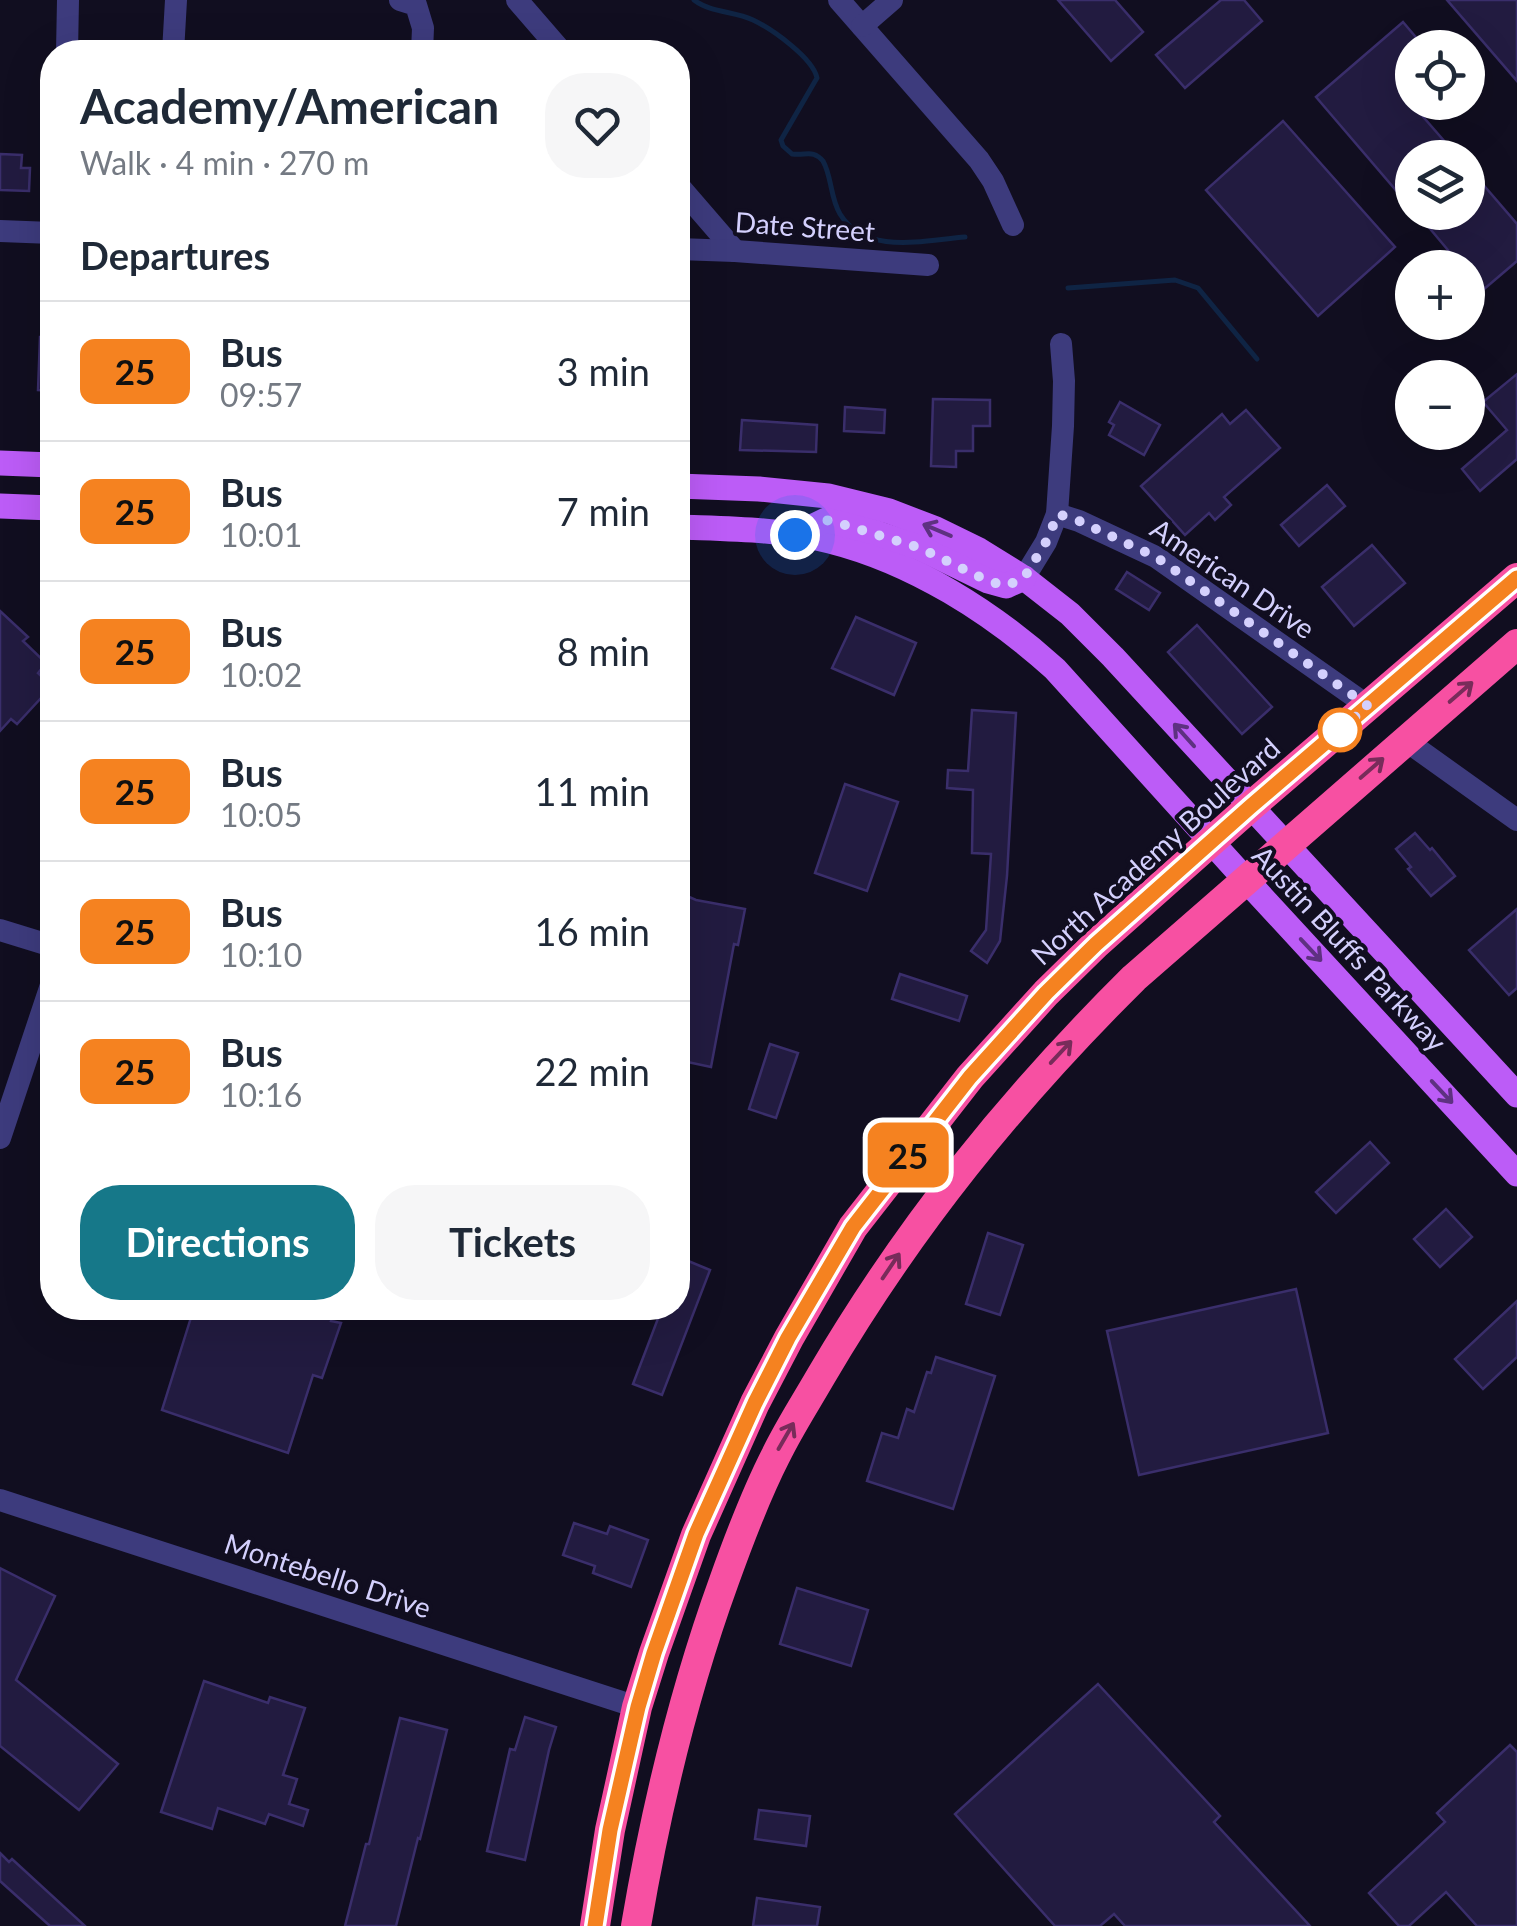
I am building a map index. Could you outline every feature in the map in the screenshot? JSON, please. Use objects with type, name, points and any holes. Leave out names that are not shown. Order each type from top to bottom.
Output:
[{"type":"highway","name":"North Academy Boulevard","points":[[595,1926],[610,1830],[638,1707],[696,1534],[788,1338],[853,1227],[970,1077],[1096,944],[1517,578]]},
{"type":"highway","points":[[636,1926],[664,1778],[683,1706],[745,1524],[776,1453],[847,1332],[928,1211],[997,1125],[1134,978],[1517,644]]},
{"type":"highway","points":[[683,1706],[672,1695],[669,1681],[705,1570],[702,1544],[696,1534]]},
{"type":"highway","points":[[617,1926],[648,1752],[638,1707]]},
{"type":"main road","points":[[0,463],[40,465]]},
{"type":"main road","name":"Austin Bluffs Parkway","points":[[690,486],[828,496],[889,511],[936,528],[1024,578],[1070,614],[1102,646],[1517,1095]]},
{"type":"main road","points":[[0,506],[40,508]]},
{"type":"main road","points":[[795,535],[826,520],[920,548],[988,581],[1006,586],[1024,578]]},
{"type":"main road","name":"Austin Bluffs Parkway","points":[[690,529],[795,535],[831,542],[946,589],[1024,641],[1054,668],[1517,1174]]},
{"type":"street","points":[[67,40],[68,0]]},
{"type":"street","points":[[174,40],[176,0]]},
{"type":"street","points":[[400,0],[416,5],[422,40]]},
{"type":"street","points":[[517,0],[552,40]]},
{"type":"street","points":[[839,0],[979,160],[1013,225]]},
{"type":"street","points":[[862,26],[892,0]]},
{"type":"street","points":[[690,199],[735,251]]},
{"type":"street","points":[[0,231],[40,233]]},
{"type":"street","name":"Date Street","points":[[690,249],[928,265]]},
{"type":"street","points":[[1024,578],[1058,514],[1064,381],[1060,344]]},
{"type":"street","name":"American Drive","points":[[1058,514],[1156,557],[1368,706]]},
{"type":"street","points":[[1406,740],[1517,820]]},
{"type":"street","points":[[0,930],[40,942]]},
{"type":"street","points":[[0,1138],[40,1018]]},
{"type":"street","name":"Montebello Drive","points":[[0,1500],[638,1707]]},
{"type":"building","points":[[1058,0],[1115,0],[1143,32],[1111,61]]},
{"type":"building","points":[[1221,0],[1244,0],[1262,21],[1185,88],[1156,55]]},
{"type":"building","points":[[1447,0],[1517,0],[1517,81],[1485,44],[1485,30],[1473,30]]},
{"type":"building","points":[[1403,22],[1410,30],[1395,30],[1395,120],[1426,120],[1443,140],[1395,140],[1395,189],[1316,97]]},
{"type":"building","points":[[1283,121],[1395,247],[1318,316],[1206,190]]},
{"type":"building","points":[[0,154],[22,155],[21,168],[30,168],[29,191],[0,190]]},
{"type":"building","points":[[1485,187],[1517,224],[1517,261],[1485,288],[1485,250],[1448,250],[1431,230],[1485,230]]},
{"type":"building","points":[[1517,374],[1517,459],[1480,491],[1462,469],[1507,430],[1485,400]]},
{"type":"building","points":[[933,399],[990,400],[990,426],[973,426],[973,451],[956,451],[956,467],[931,466]]},
{"type":"building","points":[[1120,402],[1160,425],[1144,455],[1109,435],[1114,425],[1109,422]]},
{"type":"building","points":[[845,407],[885,410],[884,433],[844,431]]},
{"type":"building","points":[[1246,410],[1280,448],[1224,497],[1231,505],[1215,520],[1209,513],[1185,535],[1141,486],[1222,414],[1230,424]]},
{"type":"building","points":[[742,420],[817,425],[816,452],[740,450]]},
{"type":"building","points":[[1327,485],[1345,506],[1299,546],[1281,525]]},
{"type":"building","points":[[1372,545],[1405,583],[1354,626],[1322,587]]},
{"type":"building","points":[[1127,572],[1160,593],[1149,610],[1116,589]]},
{"type":"building","points":[[0,611],[28,637],[23,641],[40,657],[40,699],[17,724],[11,719],[0,731]]},
{"type":"building","points":[[856,617],[916,643],[894,695],[832,668]]},
{"type":"building","points":[[1197,625],[1272,707],[1242,734],[1168,652]]},
{"type":"building","points":[[972,710],[1016,713],[1000,941],[987,963],[971,951],[986,930],[991,854],[972,853],[973,790],[947,788],[948,770],[968,771]]},
{"type":"building","points":[[845,784],[898,802],[867,891],[815,873]]},
{"type":"building","points":[[1415,833],[1455,876],[1431,896],[1396,849]]},
{"type":"building","points":[[690,897],[745,909],[738,945],[734,944],[711,1067],[690,1063]]},
{"type":"building","points":[[1517,909],[1517,988],[1509,995],[1469,950]]},
{"type":"building","points":[[900,974],[967,996],[959,1021],[892,999]]},
{"type":"building","points":[[770,1044],[798,1053],[776,1118],[749,1109]]},
{"type":"building","points":[[1370,1142],[1389,1163],[1336,1213],[1316,1192]]},
{"type":"building","points":[[1446,1209],[1472,1237],[1440,1267],[1414,1239]]},
{"type":"building","points":[[988,1233],[1023,1245],[1000,1315],[966,1304]]},
{"type":"building","points":[[690,1262],[710,1270],[662,1395],[633,1384],[657,1320],[690,1320]]},
{"type":"building","points":[[1296,1289],[1328,1433],[1139,1475],[1107,1331]]},
{"type":"building","points":[[1517,1301],[1517,1357],[1483,1389],[1455,1359]]},
{"type":"building","points":[[190,1320],[341,1323],[322,1378],[313,1375],[288,1453],[162,1410]]},
{"type":"building","points":[[936,1357],[995,1376],[953,1509],[867,1481],[882,1433],[898,1438],[907,1409],[914,1412]]},
{"type":"building","points":[[574,1523],[607,1534],[610,1526],[648,1540],[631,1587],[593,1573],[595,1566],[563,1555]]},
{"type":"building","points":[[0,1568],[55,1596],[16,1680],[118,1764],[79,1810],[0,1746]]},
{"type":"building","points":[[797,1588],[868,1610],[851,1666],[780,1644]]},
{"type":"building","points":[[204,1681],[268,1703],[270,1697],[305,1708],[283,1775],[297,1779],[289,1804],[308,1810],[303,1826],[269,1814],[265,1824],[218,1808],[212,1829],[161,1812]]},
{"type":"building","points":[[1098,1684],[1220,1816],[1214,1822],[1310,1926],[1125,1926],[1114,1914],[1100,1926],[1055,1926],[955,1814]]},
{"type":"building","points":[[525,1717],[556,1727],[525,1860],[487,1851],[510,1749],[515,1750]]},
{"type":"building","points":[[400,1718],[447,1730],[420,1839],[396,1926],[345,1926],[369,1844]]},
{"type":"building","points":[[1510,1745],[1517,1752],[1517,1926],[1477,1926],[1446,1892],[1409,1926],[1399,1926],[1369,1893],[1445,1822],[1437,1813]]},
{"type":"building","points":[[759,1810],[810,1816],[806,1846],[755,1839]]},
{"type":"building","points":[[0,1853],[9,1862],[12,1859],[85,1926],[50,1926],[0,1881]]},
{"type":"building","points":[[757,1898],[820,1907],[817,1926],[753,1926]]},
{"type":"waterway","points":[[694,0],[761,24],[791,45],[814,70],[817,78],[781,140],[792,154],[812,154],[823,161],[837,207],[851,227],[880,241],[965,237]]},
{"type":"waterway","points":[[1068,288],[1175,280],[1198,288],[1257,359]]},
{"type":"bus line","name":"25","points":[[595,1926],[610,1830],[638,1707],[696,1534],[788,1338],[853,1227],[970,1077],[1096,944],[1517,578]]},
{"type":"route","points":[[795,535],[826,520],[920,548],[1006,586],[1024,578],[1058,514],[1079,521],[1156,557],[1368,706],[1340,730]]}]
